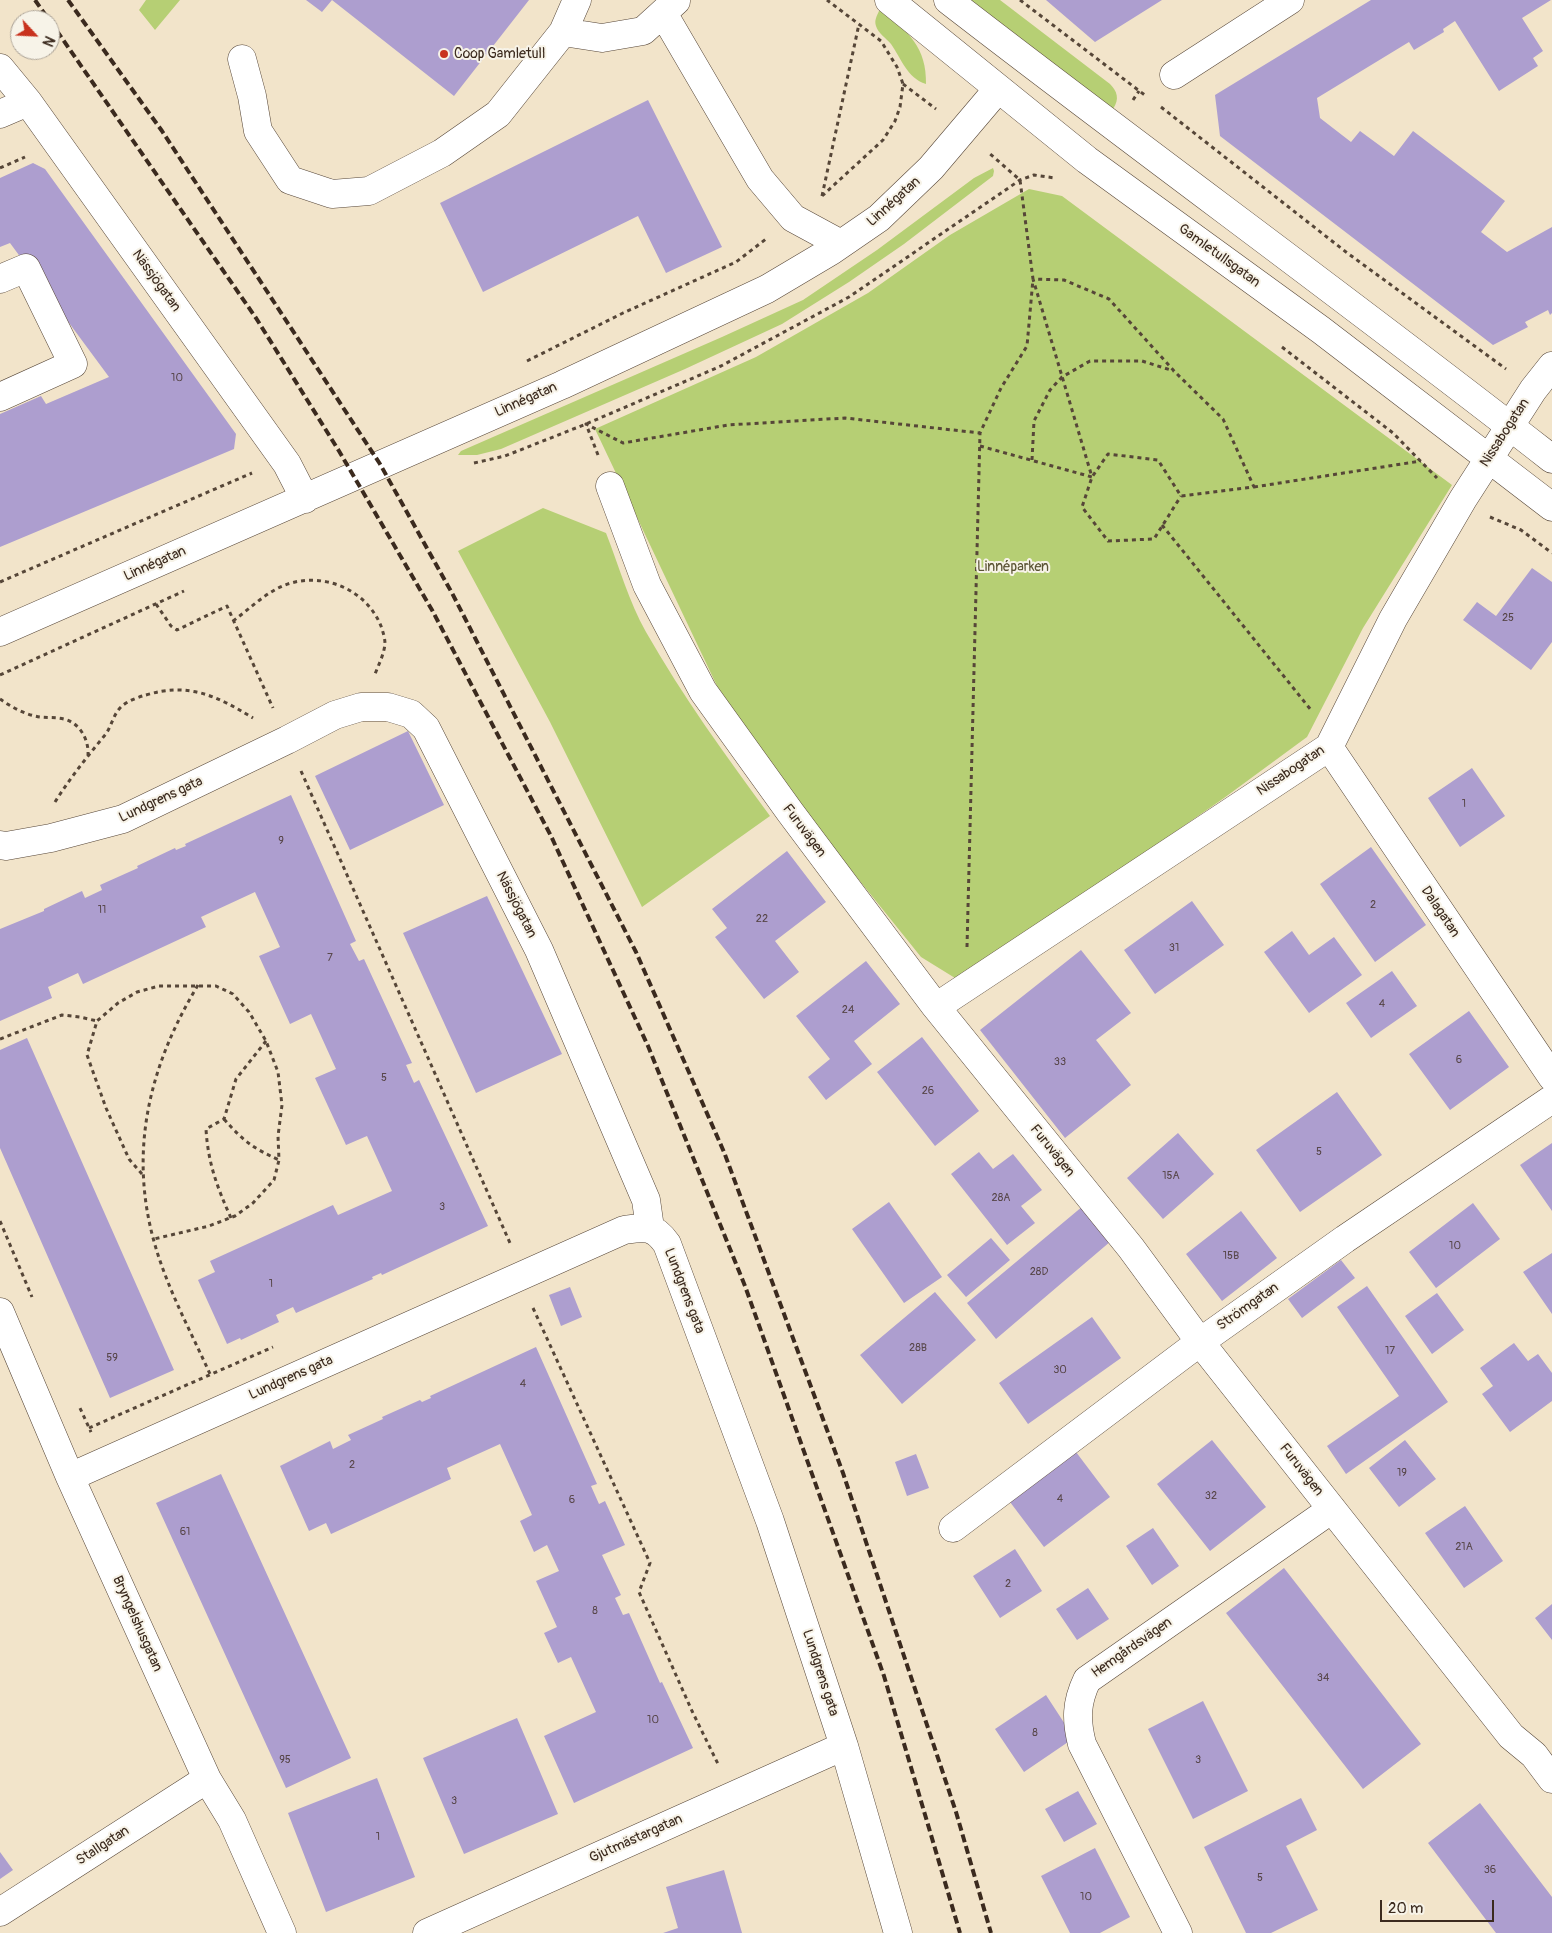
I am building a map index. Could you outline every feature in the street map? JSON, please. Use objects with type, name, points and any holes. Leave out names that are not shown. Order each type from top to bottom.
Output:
[{"type":"street","points":[[242,59],[252,96],[258,131],[290,180],[332,194],[369,190],[442,153],[498,114],[563,32],[577,0]]},
{"type":"street","name":"Gamletullsgatan","points":[[890,0],[1087,160],[1321,330],[1552,508]]},
{"type":"street","points":[[948,0],[1112,127],[1552,459]]},
{"type":"street","points":[[1174,75],[1290,0]]},
{"type":"street","points":[[563,32],[602,38],[643,31],[671,6],[760,179],[794,218],[841,244]]},
{"type":"street","name":"Nässjögatan","points":[[0,68],[28,102],[287,464],[305,498]]},
{"type":"street","name":"Linnégatan","points":[[0,632],[562,384],[767,289],[841,244],[879,218],[931,168],[998,89]]},
{"type":"street","points":[[0,114],[28,102]]},
{"type":"street","points":[[0,279],[26,268],[72,364],[0,397]]},
{"type":"street","name":"Nissabogatan","points":[[936,1007],[1333,738],[1393,619],[1463,499],[1533,390],[1552,366]]},
{"type":"street","name":"Furuvägen","points":[[610,486],[648,585],[703,691],[790,812],[936,1007],[1132,1248],[1200,1342],[1511,1736],[1543,1747],[1552,1778]]},
{"type":"street","name":"Nässjögatan","points":[[287,740],[335,715],[362,706],[388,707],[411,714],[426,728],[539,950],[646,1200],[650,1228]]},
{"type":"street","name":"Dalagatan","points":[[1333,738],[1552,1077]]},
{"type":"street","name":"Lundgrens gata","points":[[12,844],[51,838],[123,819],[287,740]]},
{"type":"street","name":"Strömgatan","points":[[953,1528],[1200,1342],[1345,1239],[1552,1099]]},
{"type":"street","name":"Lundgrens gata","points":[[70,1477],[624,1230],[650,1228],[660,1234],[667,1244],[770,1521],[844,1746],[898,1933]]},
{"type":"street","name":"Bryngelshusgatan","points":[[0,1312],[70,1477],[206,1779],[232,1820],[282,1933]]},
{"type":"street","name":"Hemgårdsvägen","points":[[1178,1933],[1082,1744],[1077,1724],[1080,1696],[1087,1680],[1332,1509]]},
{"type":"street","name":"Gjutmästargatan","points":[[428,1933],[844,1746]]},
{"type":"street","name":"Stallgatan","points":[[0,1912],[206,1779]]},
{"type":"path","points":[[827,0],[859,24],[881,41],[898,67],[903,84],[900,107],[895,121],[883,140],[822,197],[859,24],[864,18]]},
{"type":"path","points":[[1020,0],[1147,97]]},
{"type":"path","points":[[1155,103],[1346,252],[1533,390]]},
{"type":"path","points":[[0,168],[30,155]]},
{"type":"path","points":[[1020,180],[1033,279],[1092,477]]},
{"type":"path","points":[[520,364],[623,313],[736,262],[794,218]]},
{"type":"path","points":[[1033,279],[1064,280],[1109,299],[1175,372],[1222,419],[1254,487]]},
{"type":"path","points":[[966,988],[980,433],[1001,388],[1027,346],[1033,279]]},
{"type":"path","points":[[1275,341],[1392,433],[1439,481],[1494,520],[1521,530],[1552,553]]},
{"type":"path","points":[[1032,460],[1034,421],[1050,390],[1062,377],[1090,361],[1142,361],[1175,372]]},
{"type":"path","points":[[610,486],[586,424],[623,443],[728,425],[845,418],[980,433]]},
{"type":"path","points":[[980,446],[1092,477]]},
{"type":"path","points":[[1181,496],[1158,460],[1108,454],[1092,477],[1082,507],[1108,541],[1154,539],[1181,496],[1254,487],[1421,461]]},
{"type":"path","points":[[0,582],[264,468],[287,464]]},
{"type":"path","points":[[1162,525],[1333,738]]},
{"type":"path","points":[[234,622],[264,597],[280,587],[293,583],[310,581],[328,583],[343,586],[357,594],[368,604],[378,618],[384,634],[385,645],[362,706]]},
{"type":"path","points":[[156,604],[170,626],[177,630],[227,606],[287,740]]},
{"type":"path","points":[[12,844],[40,825],[88,756],[107,733],[117,712],[123,705],[139,697],[158,691],[176,689],[196,692],[225,701],[287,740]]},
{"type":"path","points":[[0,699],[39,717],[66,719],[77,727],[85,737],[88,756]]},
{"type":"path","points":[[198,985],[171,1034],[153,1081],[142,1147],[142,1174],[148,1217],[167,1281],[210,1374]]},
{"type":"path","points":[[142,1174],[129,1159],[106,1108],[87,1055],[97,1022],[118,1003],[137,992],[159,986],[216,986],[233,994],[249,1012],[266,1041],[278,1072],[282,1105],[278,1136],[279,1160],[274,1180],[253,1203],[231,1218],[209,1226],[154,1239]]},
{"type":"path","points":[[0,1039],[62,1015],[80,1016],[97,1022]]},
{"type":"path","points":[[231,1218],[215,1180],[207,1147],[206,1129],[224,1119],[236,1079],[266,1041]]},
{"type":"path","points":[[224,1119],[236,1133],[254,1148],[279,1160]]},
{"type":"green space","points":[[146,0],[180,0],[155,30],[139,10]]},
{"type":"green space","points":[[969,0],[1000,0],[1110,84],[1117,95],[1113,109],[1092,94]]},
{"type":"green space","points":[[882,10],[900,25],[914,41],[923,60],[926,84],[919,81],[909,72],[891,44],[877,29],[875,24],[876,18],[879,11]]},
{"type":"green space","points":[[993,168],[993,176],[904,244],[849,282],[782,324],[685,369],[501,449],[477,455],[458,455],[461,451],[803,300],[877,250],[974,178]]},
{"type":"green space","name":"Linnéparken","points":[[1029,189],[1062,196],[1452,485],[1363,628],[1307,737],[1224,798],[1097,886],[955,978],[921,957],[793,798],[717,686],[595,429],[756,357],[868,293],[950,235]]},
{"type":"green space","points":[[543,508],[606,533],[629,596],[646,632],[721,749],[770,816],[642,907],[550,722],[458,551]]},
{"type":"building","points":[[306,0],[332,0],[322,12]]},
{"type":"building","name":"Coop Gamletull","points":[[332,0],[529,0],[454,96]]},
{"type":"building","points":[[1046,0],[1162,0],[1095,42]]},
{"type":"building","points":[[1371,0],[1551,0],[1522,18],[1543,51],[1533,58],[1538,66],[1499,91],[1455,21],[1443,29],[1444,32],[1414,50],[1409,42],[1317,98],[1320,118],[1351,142],[1360,131],[1394,156],[1413,131],[1505,201],[1481,232],[1507,252],[1552,227],[1552,313],[1550,315],[1548,310],[1525,322],[1528,327],[1493,345],[1220,136],[1215,95]]},
{"type":"building","points":[[648,100],[722,247],[666,273],[638,216],[483,292],[440,203]]},
{"type":"building","points":[[33,163],[45,169],[236,434],[234,449],[0,547],[0,414],[41,396],[46,404],[109,377],[10,243],[0,247],[0,178]]},
{"type":"building","points":[[1532,568],[1552,582],[1552,642],[1531,670],[1463,620],[1477,602],[1496,616]]},
{"type":"building","points":[[408,731],[444,805],[350,850],[315,776]]},
{"type":"building","points":[[1472,768],[1505,816],[1460,847],[1428,798]]},
{"type":"building","points":[[291,795],[356,941],[350,944],[359,961],[364,959],[412,1063],[406,1065],[414,1083],[419,1080],[488,1226],[296,1313],[293,1307],[276,1315],[279,1322],[241,1340],[240,1338],[227,1344],[198,1280],[215,1272],[210,1261],[333,1205],[338,1215],[392,1191],[367,1136],[346,1145],[315,1078],[336,1069],[311,1014],[290,1024],[259,956],[280,947],[255,892],[201,917],[206,927],[83,984],[78,973],[48,987],[52,998],[0,1021],[0,929],[44,911],[44,909],[82,891],[85,898],[102,890],[100,885],[138,868],[137,866],[175,848],[176,850],[186,846],[185,844]]},
{"type":"building","points":[[1371,847],[1426,925],[1375,962],[1320,884]]},
{"type":"building","points":[[787,851],[826,902],[775,941],[799,972],[764,999],[715,937],[727,928],[712,909]]},
{"type":"building","points":[[487,896],[562,1054],[476,1093],[403,933]]},
{"type":"building","points":[[1192,901],[1224,945],[1155,994],[1124,950]]},
{"type":"building","points":[[1292,931],[1309,955],[1334,937],[1362,975],[1309,1013],[1264,952]]},
{"type":"building","points":[[1081,950],[1131,1013],[1096,1040],[1131,1085],[1065,1138],[980,1030]]},
{"type":"building","points":[[866,961],[900,1004],[854,1041],[872,1064],[826,1100],[808,1077],[830,1059],[796,1016]]},
{"type":"building","points":[[1392,971],[1417,1006],[1371,1038],[1346,1003]]},
{"type":"building","points":[[1469,1011],[1509,1067],[1450,1110],[1409,1054]]},
{"type":"building","points":[[922,1037],[979,1111],[935,1146],[877,1072]]},
{"type":"building","points":[[27,1038],[174,1370],[110,1398],[0,1148],[0,1050]]},
{"type":"building","points":[[1337,1092],[1382,1155],[1300,1212],[1256,1150]]},
{"type":"building","points":[[1178,1133],[1214,1174],[1163,1219],[1127,1178]]},
{"type":"building","points":[[1552,1143],[1552,1211],[1520,1165]]},
{"type":"building","points":[[979,1152],[993,1169],[1013,1154],[1042,1190],[1021,1206],[1035,1223],[1007,1245],[951,1174]]},
{"type":"building","points":[[889,1202],[942,1277],[904,1303],[852,1229]]},
{"type":"building","points":[[1473,1203],[1500,1239],[1436,1288],[1409,1252]]},
{"type":"building","points":[[1083,1206],[1111,1241],[996,1339],[967,1303]]},
{"type":"building","points":[[1241,1211],[1277,1258],[1222,1301],[1186,1254]]},
{"type":"building","points":[[991,1238],[1010,1260],[966,1297],[947,1275]]},
{"type":"building","points":[[1552,1253],[1552,1314],[1523,1272]]},
{"type":"building","points":[[1341,1260],[1355,1278],[1302,1318],[1288,1299]]},
{"type":"building","points":[[1367,1286],[1448,1402],[1346,1474],[1327,1446],[1399,1396],[1337,1307]]},
{"type":"building","points":[[570,1287],[582,1317],[561,1326],[549,1295]]},
{"type":"building","points":[[935,1292],[976,1340],[902,1404],[860,1355]]},
{"type":"building","points":[[1437,1293],[1464,1330],[1432,1354],[1405,1316]]},
{"type":"building","points":[[1092,1317],[1121,1358],[1028,1424],[999,1383]]},
{"type":"building","points":[[1514,1343],[1528,1361],[1538,1354],[1552,1373],[1552,1401],[1510,1432],[1482,1394],[1493,1386],[1480,1368]]},
{"type":"building","points":[[536,1347],[597,1484],[591,1486],[599,1504],[605,1501],[625,1545],[602,1555],[621,1595],[615,1598],[623,1615],[629,1613],[660,1683],[662,1682],[693,1748],[574,1803],[544,1736],[596,1712],[571,1657],[558,1663],[544,1633],[557,1627],[536,1581],[559,1571],[547,1545],[534,1552],[520,1521],[532,1515],[500,1444],[447,1468],[451,1479],[331,1534],[326,1523],[309,1531],[280,1466],[330,1441],[333,1449],[351,1440],[348,1435],[383,1419],[382,1417],[420,1400],[422,1402],[431,1398],[430,1396]]},
{"type":"building","points":[[1212,1440],[1266,1507],[1210,1551],[1157,1484]]},
{"type":"building","points":[[1405,1440],[1436,1479],[1399,1507],[1369,1468]]},
{"type":"building","points":[[1076,1452],[1110,1497],[1044,1547],[1010,1502]]},
{"type":"building","points":[[916,1454],[929,1488],[907,1496],[895,1462]]},
{"type":"building","points":[[221,1474],[351,1758],[286,1788],[156,1503]]},
{"type":"building","points":[[1465,1506],[1503,1561],[1464,1588],[1425,1533]]},
{"type":"building","points":[[1153,1528],[1179,1566],[1152,1585],[1126,1546]]},
{"type":"building","points":[[1015,1549],[1042,1591],[1000,1618],[973,1576]]},
{"type":"building","points":[[1284,1568],[1421,1744],[1363,1789],[1226,1613]]},
{"type":"building","points":[[1088,1588],[1109,1619],[1077,1640],[1056,1609]]},
{"type":"building","points":[[1552,1604],[1552,1640],[1535,1618]]},
{"type":"building","points":[[1046,1695],[1074,1738],[1024,1772],[995,1729]]},
{"type":"building","points":[[1203,1701],[1248,1791],[1193,1819],[1148,1729]]},
{"type":"building","points":[[517,1718],[558,1814],[464,1854],[423,1758]]},
{"type":"building","points":[[377,1778],[415,1877],[326,1912],[288,1813]]},
{"type":"building","points":[[1078,1791],[1097,1824],[1064,1842],[1045,1809]]},
{"type":"building","points":[[1301,1798],[1317,1830],[1286,1846],[1318,1910],[1271,1933],[1246,1933],[1204,1847]]},
{"type":"building","points":[[1480,1803],[1552,1897],[1552,1933],[1496,1933],[1428,1843]]},
{"type":"building","points":[[1095,1848],[1130,1917],[1100,1933],[1070,1933],[1041,1876]]},
{"type":"building","points":[[0,1852],[13,1870],[0,1879]]},
{"type":"building","points":[[724,1870],[742,1933],[663,1933],[678,1928],[666,1887]]},
{"type":"railway","points":[[35,0],[42,10]]},
{"type":"railway","points":[[68,0],[162,131],[380,464],[452,593],[636,952],[724,1152],[843,1473],[956,1812],[991,1933]]},
{"type":"railway","points":[[60,35],[256,318],[339,451],[432,610],[551,836],[648,1046],[745,1286],[884,1676],[960,1933]]},
{"type":"place","name":"Coop Gamletull","points":[[444,54]]}]
